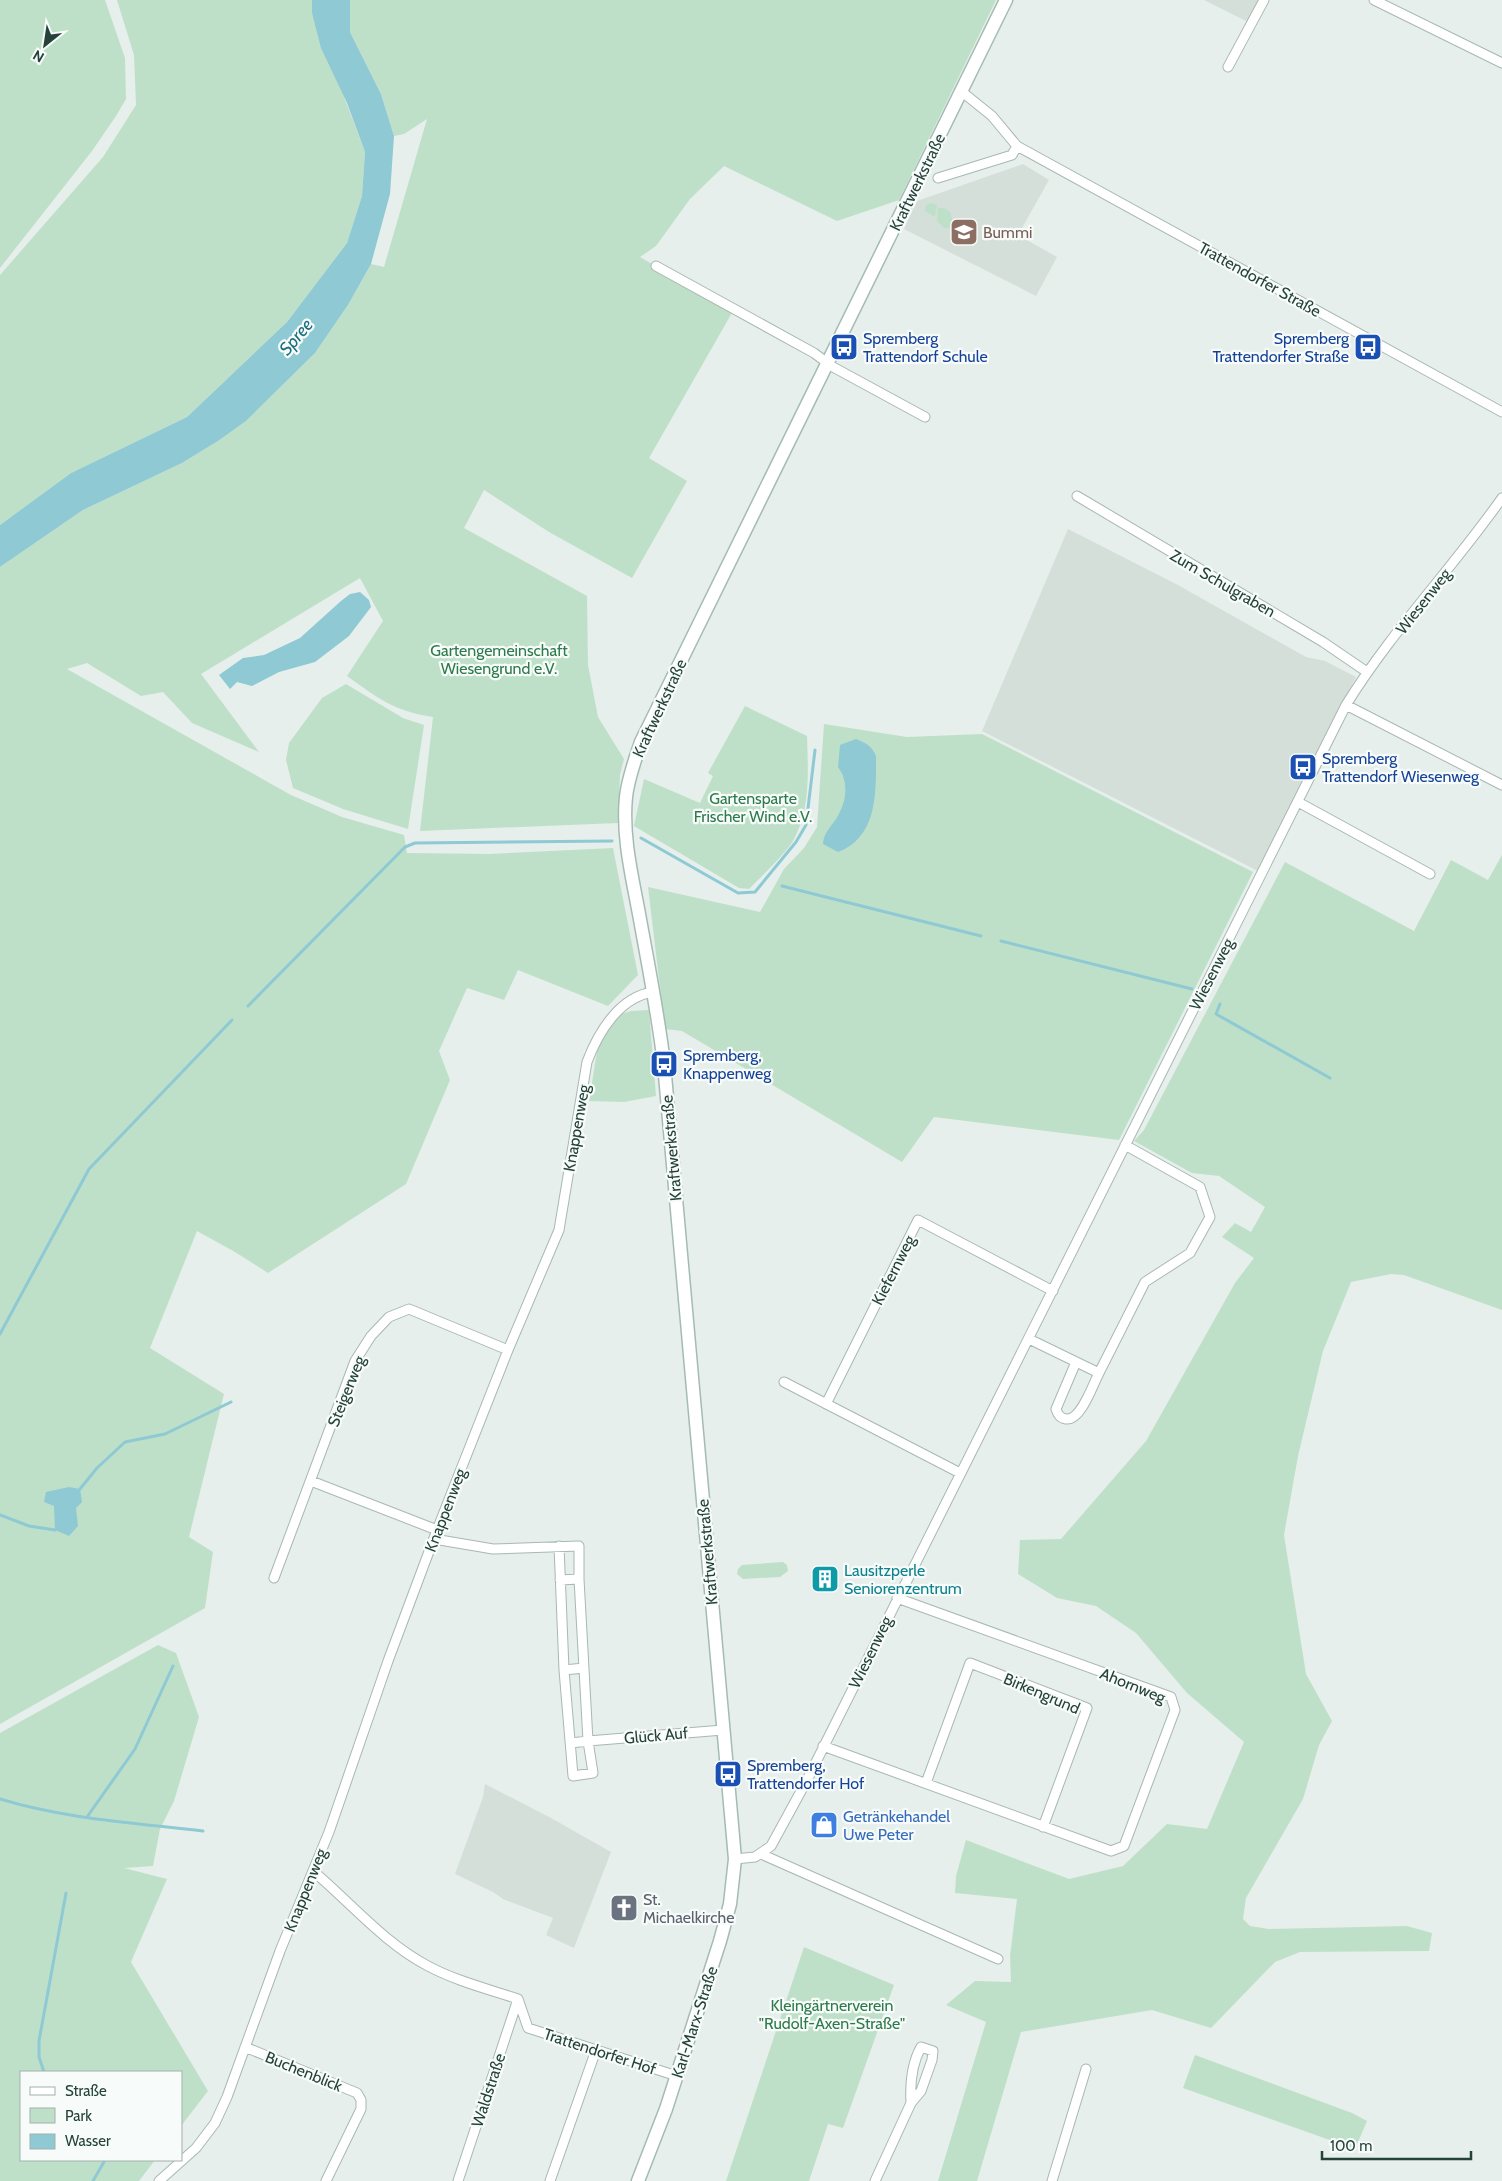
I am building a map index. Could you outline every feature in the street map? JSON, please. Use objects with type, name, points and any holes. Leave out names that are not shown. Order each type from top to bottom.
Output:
[{"type":"main road","name":"Kraftwerkstraße","points":[[735,1860],[664,1064],[629,862],[626,798],[630,773],[641,742],[1006,0]]},
{"type":"main road","name":"Karl-Marx-Straße","points":[[638,2181],[666,2109],[730,1908],[735,1860]]},
{"type":"street","points":[[1228,67],[1264,0]]},
{"type":"street","points":[[1374,0],[1502,63]]},
{"type":"street","name":"Trattendorfer Straße","points":[[961,91],[992,116],[1018,146],[1502,412]]},
{"type":"street","points":[[938,178],[1012,155],[1018,146]]},
{"type":"street","points":[[656,266],[925,417]]},
{"type":"street","name":"Zum Schulgraben","points":[[1077,496],[1323,642],[1367,672]]},
{"type":"street","name":"Wiesenweg","points":[[761,1854],[776,1838],[823,1746],[1346,706],[1367,672],[1502,498]]},
{"type":"street","points":[[1346,706],[1502,785]]},
{"type":"street","points":[[1298,802],[1430,874]]},
{"type":"street","name":"Knappenweg","points":[[182,2160],[196,2148],[215,2123],[227,2097],[280,1951],[313,1871],[435,1535],[508,1350],[559,1230],[587,1062],[594,1044],[605,1026],[626,1004],[641,995],[653,992]]},
{"type":"street","points":[[1076,1362],[1056,1409],[1058,1415],[1064,1419],[1072,1419],[1079,1414],[1145,1282],[1190,1253],[1210,1217],[1200,1187],[1125,1145]]},
{"type":"street","name":"Kiefernweg","points":[[826,1404],[918,1220],[1053,1291]]},
{"type":"street","name":"Steigerweg","points":[[274,1578],[355,1361],[371,1336],[389,1317],[409,1309],[508,1350]]},
{"type":"street","points":[[1029,1338],[1099,1373]]},
{"type":"street","points":[[784,1382],[960,1473]]},
{"type":"street","points":[[311,1481],[435,1535],[493,1549],[559,1546],[579,1546],[579,1579],[588,1741],[593,1773],[573,1776],[564,1670],[559,1546]]},
{"type":"street","points":[[560,1580],[579,1579]]},
{"type":"street","name":"Ahornweg","points":[[897,1598],[1171,1697],[1175,1710],[1124,1846],[1111,1851],[1042,1827]]},
{"type":"street","name":"Birkengrund","points":[[926,1783],[970,1664],[979,1667],[1087,1708],[1042,1827]]},
{"type":"street","points":[[564,1670],[584,1668]]},
{"type":"street","name":"Glück Auf","points":[[571,1743],[723,1730]]},
{"type":"street","points":[[823,1746],[1042,1827]]},
{"type":"street","points":[[735,1860],[761,1854],[998,1958]]},
{"type":"street","points":[[313,1871],[410,1956],[445,1974],[518,1999]]},
{"type":"street","name":"Trattendorfer Hof","points":[[518,1999],[528,2028],[677,2076]]},
{"type":"street","name":"Waldstraße","points":[[458,2181],[518,1999]]},
{"type":"street","name":"Buchenblick","points":[[245,2047],[357,2093],[361,2100],[361,2109],[326,2181]]},
{"type":"street","points":[[875,2181],[911,2103],[921,2091],[932,2060],[933,2051],[921,2047],[916,2055],[910,2088],[911,2103]]},
{"type":"street","points":[[550,2181],[596,2050]]},
{"type":"street","points":[[1052,2181],[1086,2069]]},
{"type":"street","name":"Knappenweg","points":[[159,2181],[181,2161]]},
{"type":"shaded area","points":[[1204,0],[1260,0],[1248,22]]},
{"type":"shaded area","name":"Bummi","points":[[1023,164],[1049,180],[1018,235],[1057,257],[1036,296],[904,229],[917,201]]},
{"type":"shaded area","points":[[1068,529],[1178,585],[1306,657],[1325,661],[1356,677],[1258,871],[982,731]]},
{"type":"shaded area","points":[[485,1784],[611,1852],[574,1948],[546,1935],[553,1918],[503,1899],[493,1892],[455,1874],[483,1797]]},
{"type":"green space","points":[[0,0],[105,0],[125,58],[126,99],[92,151],[0,268]]},
{"type":"green space","points":[[117,0],[312,0],[312,13],[365,152],[362,196],[347,243],[287,322],[187,417],[71,473],[0,525],[0,275],[103,157],[136,105],[134,55]]},
{"type":"green space","name":"Gartengemeinschaft Wiesengrund e.V.","points":[[350,0],[996,0],[899,200],[837,221],[724,166],[690,199],[656,246],[640,257],[733,311],[649,458],[687,481],[632,578],[549,532],[484,490],[464,528],[587,596],[588,665],[598,717],[624,759],[620,775],[618,823],[420,831],[433,717],[408,711],[387,703],[347,676],[383,621],[360,578],[201,674],[259,752],[192,723],[163,692],[141,696],[87,663],[67,669],[291,795],[342,817],[404,835],[407,853],[490,854],[613,848],[638,975],[608,1006],[518,970],[504,1000],[467,988],[439,1051],[450,1080],[406,1184],[268,1273],[197,1231],[150,1348],[224,1394],[189,1537],[213,1552],[205,1608],[0,1724],[0,567],[83,510],[182,463],[246,421],[315,353],[348,305],[371,264],[384,267],[427,119],[404,134],[394,136],[381,94],[350,32]]},
{"type":"green space","points":[[931,203],[937,205],[935,217],[925,211],[926,205]]},
{"type":"green space","points":[[938,208],[944,208],[950,212],[953,221],[949,228],[944,228],[937,221]]},
{"type":"green space","points":[[346,684],[403,718],[424,725],[408,829],[343,809],[293,788],[286,760],[289,743],[322,698]]},
{"type":"green space","name":"Gartensparte Frischer Wind e.V.","points":[[745,706],[807,736],[808,763],[806,803],[799,829],[793,841],[784,852],[749,889],[739,888],[634,826],[644,779],[700,803],[713,776],[708,773]]},
{"type":"green space","points":[[824,724],[907,737],[982,734],[1253,872],[1119,1140],[934,1117],[902,1162],[682,1031],[665,1029],[648,887],[760,912],[784,869],[804,848],[817,827]]},
{"type":"green space","points":[[1502,855],[1502,1310],[1404,1275],[1391,1274],[1351,1282],[1323,1351],[1298,1456],[1284,1535],[1306,1674],[1332,1721],[1319,1745],[1303,1799],[1246,1898],[1243,1919],[1250,1926],[1269,1929],[1407,1926],[1432,1933],[1429,1951],[1300,1952],[1275,1962],[1211,2028],[1152,2010],[1021,2032],[977,2181],[938,2181],[986,2022],[946,2005],[975,1981],[1011,1982],[1010,1956],[1017,1899],[955,1893],[956,1876],[966,1840],[1069,1879],[1123,1866],[1167,1824],[1207,1829],[1244,1742],[1187,1693],[1136,1633],[1096,1606],[1057,1598],[1018,1574],[1020,1540],[1061,1539],[1146,1441],[1235,1283],[1254,1258],[1222,1237],[1235,1223],[1251,1232],[1265,1207],[1219,1176],[1192,1173],[1134,1141],[1144,1130],[1285,862],[1414,931],[1451,860],[1488,880]]},
{"type":"green space","points":[[649,1010],[656,1096],[624,1102],[589,1101],[598,1045],[608,1028],[621,1014],[631,1011]]},
{"type":"green space","points":[[783,1562],[787,1565],[788,1571],[780,1577],[743,1579],[737,1574],[738,1569],[742,1565]]},
{"type":"green space","points":[[158,1645],[176,1653],[199,1717],[174,1801],[160,1829],[153,1866],[124,1868],[167,1879],[131,1962],[208,2091],[182,2125],[182,2071],[20,2071],[20,2161],[154,2161],[139,2181],[0,2181],[0,1733]]},
{"type":"green space","name":"Kleingärtnerverein \"Rudolf-Axen-Straße\"","points":[[804,1947],[894,1985],[843,2128],[828,2124],[809,2181],[726,2181]]},
{"type":"green space","points":[[1195,2055],[1352,2113],[1367,2121],[1355,2149],[1183,2088]]},
{"type":"water","name":"Spree","points":[[312,0],[350,0],[350,32],[381,94],[394,136],[390,194],[371,264],[348,305],[315,353],[246,421],[182,463],[83,510],[0,567],[0,525],[71,473],[187,417],[287,322],[347,243],[362,196],[365,152],[347,103],[321,48],[312,13]]},
{"type":"water","points":[[360,592],[369,600],[371,607],[349,636],[315,662],[279,672],[252,686],[237,682],[230,689],[219,675],[243,658],[264,655],[300,638],[350,594]]},
{"type":"water","points":[[856,739],[868,745],[876,756],[875,798],[868,825],[861,836],[851,845],[838,852],[823,844],[826,833],[836,819],[844,800],[844,780],[838,767],[840,745]]},
{"type":"water","points":[[69,1487],[80,1489],[82,1502],[76,1508],[78,1526],[69,1536],[55,1530],[54,1506],[44,1502],[46,1492]]},
{"type":"waterway","points":[[641,838],[738,893],[755,892],[796,842],[806,825],[815,750]]},
{"type":"waterway","points":[[248,1006],[405,847],[415,843],[612,841]]},
{"type":"waterway","points":[[782,886],[981,936]]},
{"type":"waterway","points":[[1001,941],[1192,989]]},
{"type":"waterway","points":[[1220,1004],[1216,1014],[1330,1078]]},
{"type":"waterway","points":[[0,1334],[89,1169],[232,1020]]},
{"type":"waterway","points":[[80,1489],[97,1468],[125,1442],[165,1434],[231,1402]]},
{"type":"waterway","points":[[0,1515],[29,1526],[55,1530]]},
{"type":"waterway","points":[[87,1817],[135,1749],[173,1666]]},
{"type":"waterway","points":[[0,1799],[75,1816],[203,1831]]},
{"type":"waterway","points":[[44,2071],[39,2057],[39,2041],[66,1893]]},
{"type":"waterway","points":[[93,2181],[104,2161]]},
{"type":"place","name":"Bummi","points":[[964,232]]},
{"type":"place","name":"Spremberg Trattendorf Schule","points":[[844,347]]},
{"type":"place","name":"Spremberg Trattendorfer Straße","points":[[1368,347]]},
{"type":"place","name":"Spremberg Trattendorf Wiesenweg","points":[[1303,767]]},
{"type":"place","name":"Spremberg, Knappenweg","points":[[664,1064]]},
{"type":"place","name":"Lausitzperle Seniorenzentrum","points":[[825,1579]]},
{"type":"place","name":"Spremberg, Trattendorfer Hof","points":[[728,1774]]},
{"type":"place","name":"Getränkehandel Uwe Peter","points":[[824,1825]]},
{"type":"place","name":"St. Michaelkirche","points":[[624,1908]]}]
